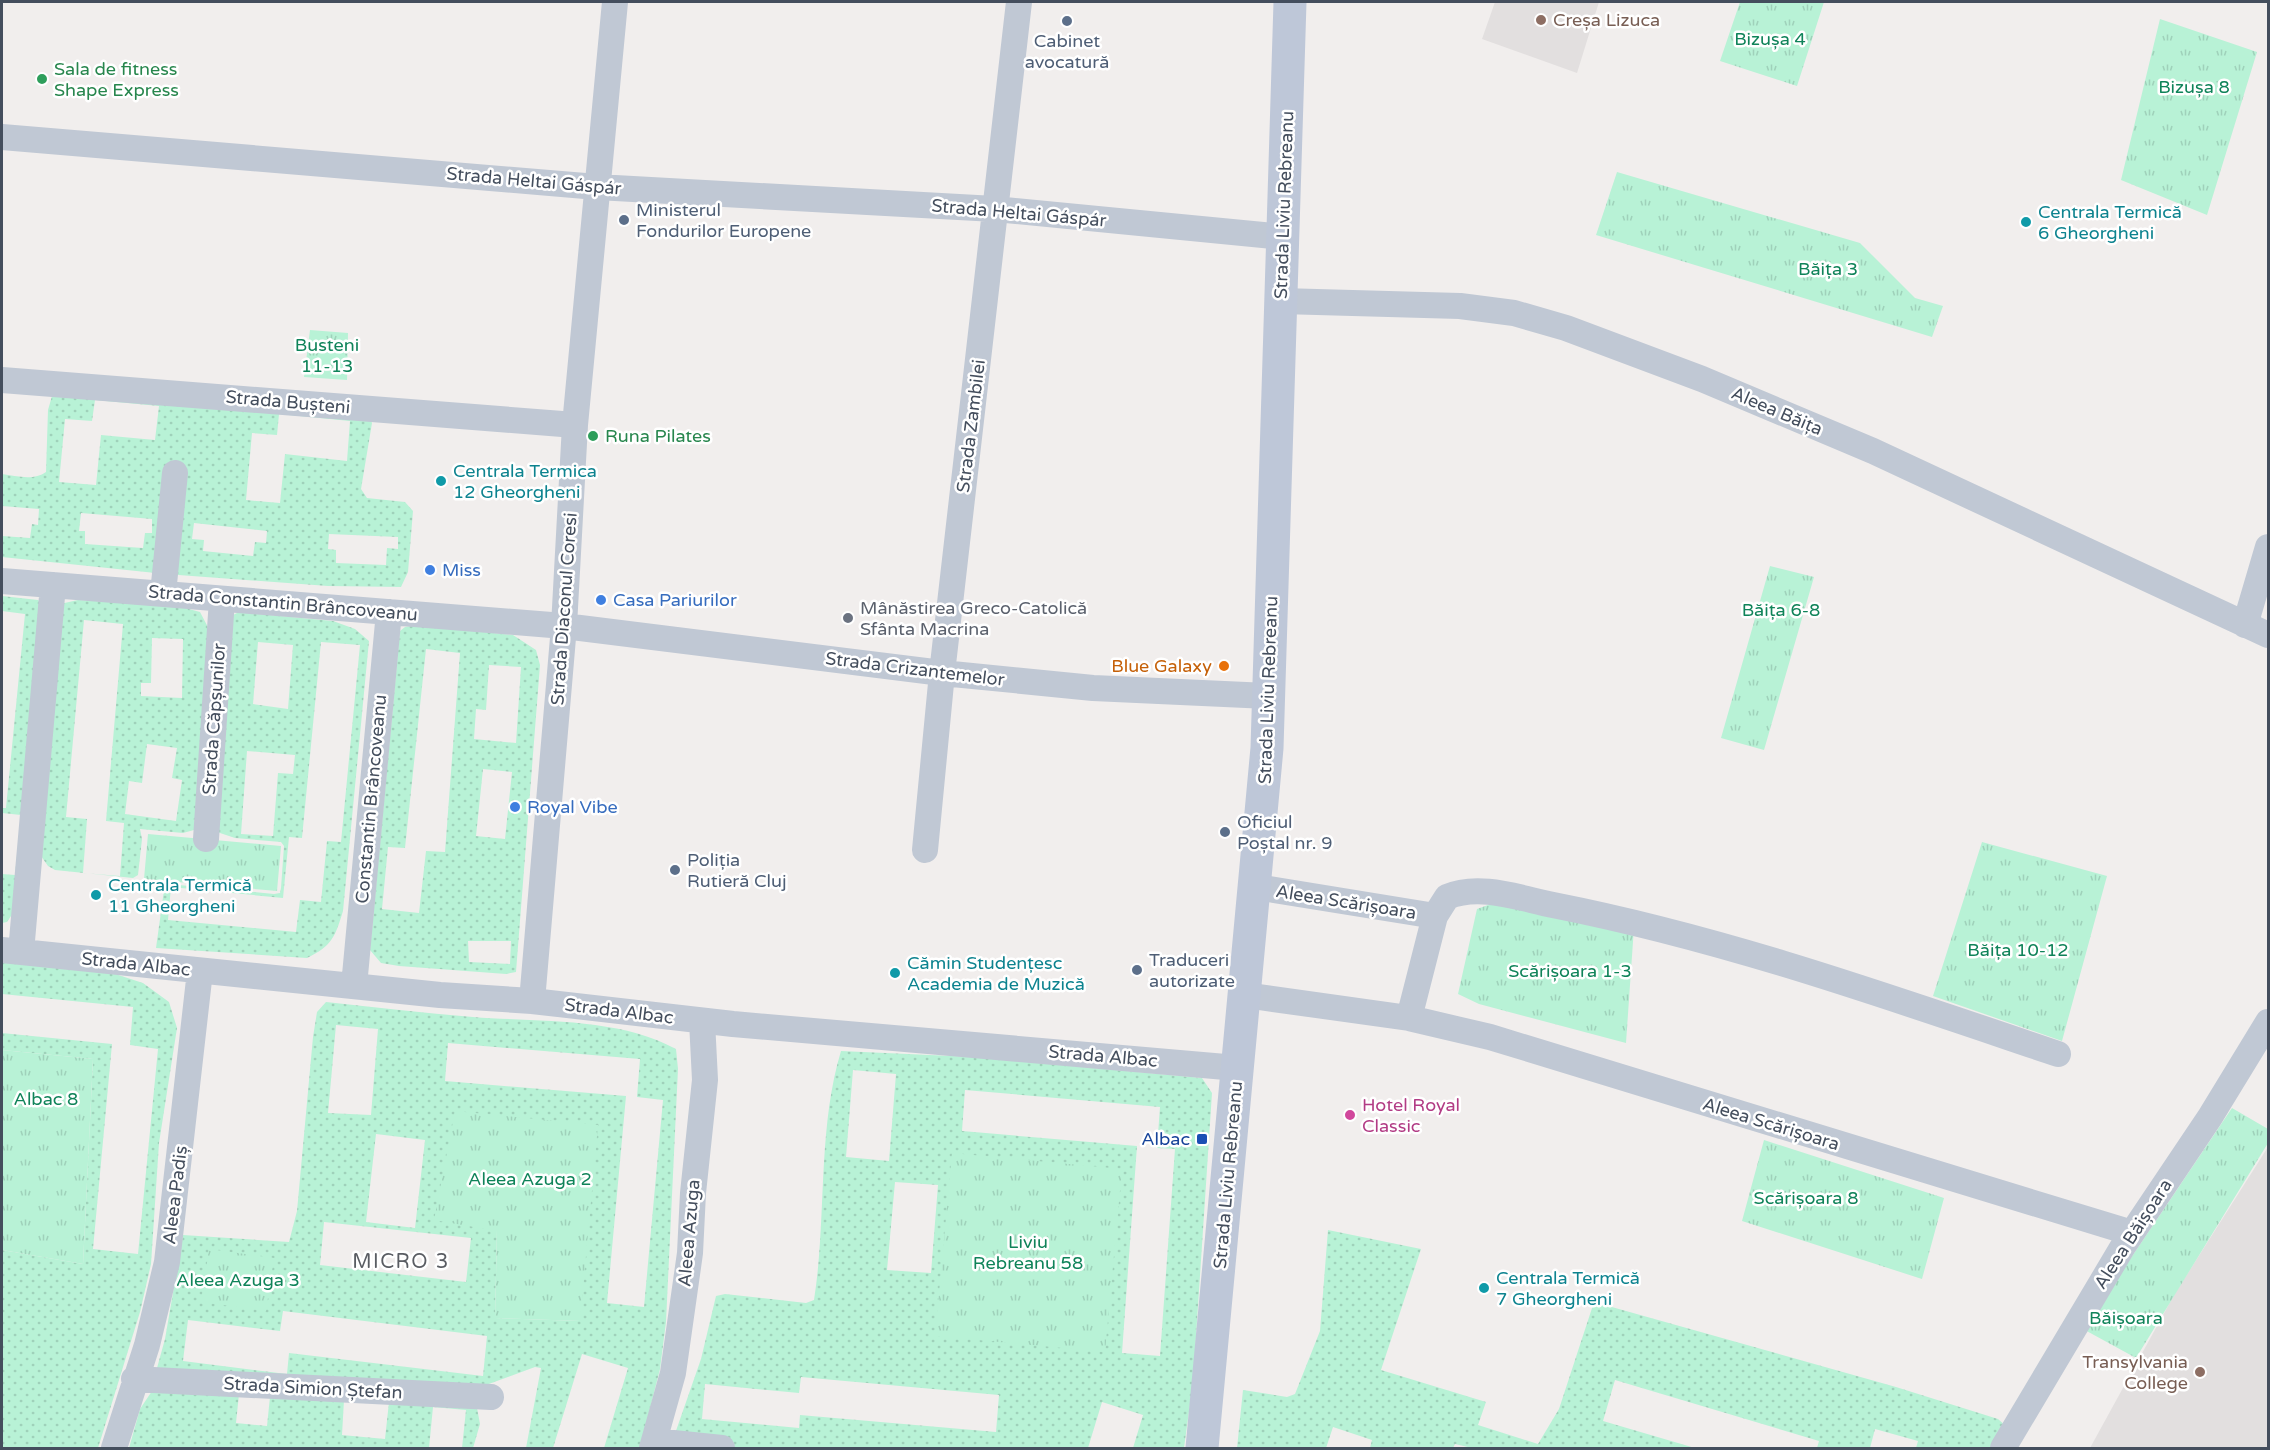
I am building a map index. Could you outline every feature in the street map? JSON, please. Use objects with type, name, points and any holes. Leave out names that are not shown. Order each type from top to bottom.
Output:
[{"type":"street","name":"Strada Diaconul Coresi","points":[[532,1001],[564,626],[575,425],[615,2]]},
{"type":"street","name":"Strada Zambilei","points":[[925,850],[942,673],[1019,2]]},
{"type":"street","name":"Strada Liviu Rebreanu","points":[[1202,1449],[1256,888],[1268,696],[1290,2]]},
{"type":"street","name":"Strada Heltai Gáspár","points":[[2,137],[597,187],[995,209],[1283,237]]},
{"type":"street","name":"Aleea Băița","points":[[1281,301],[1460,306],[1514,313],[1566,328],[1702,379],[1873,451],[2268,635]]},
{"type":"street","name":"Strada Bușteni","points":[[2,380],[575,425]]},
{"type":"street","points":[[163,594],[174,473]]},
{"type":"street","points":[[2245,625],[2268,547]]},
{"type":"street","name":"Strada Constantin Brâncoveanu","points":[[2,581],[564,626]]},
{"type":"street","points":[[15,944],[53,585]]},
{"type":"street","name":"Strada Căpșunilor","points":[[206,839],[222,599]]},
{"type":"street","name":"Constantin Brâncoveanu","points":[[354,986],[389,612]]},
{"type":"street","name":"Strada Crizantemelor","points":[[564,626],[942,673],[1093,688],[1268,696]]},
{"type":"street","name":"Aleea Scărișoara","points":[[1256,888],[1435,916]]},
{"type":"street","name":"Aleea Scărișoara","points":[[1409,1018],[1435,916],[1447,897],[1472,890],[1619,918],[1799,968],[2058,1054]]},
{"type":"street","name":"Strada Albac","points":[[15,944],[200,971],[532,1001],[702,1021],[1237,1068]]},
{"type":"street","name":"Aleea Padiș","points":[[114,1449],[134,1379],[147,1345],[167,1262],[200,971]]},
{"type":"street","name":"Aleea Scărișoara","points":[[1245,994],[1409,1018],[1490,1037],[2132,1233]]},
{"type":"street","name":"Aleea Azuga","points":[[702,1021],[705,1080],[693,1192],[690,1253],[673,1373],[653,1445],[722,1449]]},
{"type":"street","name":"Aleea Băișoara","points":[[2003,1449],[2132,1233],[2210,1117],[2268,1022]]},
{"type":"street","name":"Strada Simion Ștefan","points":[[134,1379],[491,1397]]},
{"type":"shaded area","name":"Creșa Lizuca","points":[[1495,2],[1599,2],[1577,73],[1482,39]]},
{"type":"shaded area","name":"Transylvania College","points":[[2268,1147],[2268,1448],[2090,1448],[2174,1295]]},
{"type":"green space","name":"Bizușa 4","points":[[1740,2],[1824,2],[1797,86],[1720,61]]},
{"type":"green space","name":"Bizușa 8","points":[[2160,19],[2257,52],[2207,215],[2121,180]]},
{"type":"green space","name":"Băița 3","points":[[1617,172],[1860,243],[1915,298],[1943,306],[1932,337],[1596,235]]},
{"type":"green space","name":"Busteni 11-13","points":[[310,330],[348,333],[347,380],[304,377]]},
{"type":"green space","points":[[52,396],[368,414],[372,423],[361,489],[367,498],[405,502],[413,511],[408,572],[401,587],[328,586],[165,574],[2,557],[2,536],[30,538],[32,524],[38,525],[39,509],[2,506],[2,474],[30,477],[46,472],[48,410]],"holes":[[[95,400],[159,406],[155,440],[101,435],[96,485],[59,482],[65,419],[92,421]],[[279,414],[350,421],[347,461],[285,454],[280,503],[246,500],[252,433],[277,435]],[[81,513],[152,519],[152,533],[145,533],[143,548],[85,544],[85,531],[79,531]],[[194,523],[267,531],[266,543],[255,542],[253,556],[203,551],[204,540],[192,539]],[[329,534],[398,537],[398,549],[387,548],[386,565],[336,563],[336,550],[328,549]]]},
{"type":"green space","name":"Băița 6-8","points":[[1770,566],[1814,577],[1764,750],[1721,738]]},
{"type":"green space","points":[[2,596],[38,600],[45,606],[17,907],[7,922],[2,923],[2,874],[15,875],[21,815],[2,813],[2,808],[6,808],[25,614],[2,611]]},
{"type":"green space","points":[[78,600],[174,605],[200,612],[210,631],[194,830],[183,833],[140,829],[142,839],[138,875],[133,878],[89,873],[120,876],[124,823],[106,821],[123,624],[84,620],[66,817],[87,819],[83,873],[55,870],[48,866],[41,856],[60,604]],"holes":[[[152,638],[183,639],[182,698],[141,696],[141,683],[151,683]],[[147,744],[177,748],[172,778],[182,780],[176,821],[125,814],[129,781],[142,783]]]},
{"type":"green space","points":[[239,612],[333,621],[355,629],[369,641],[343,911],[338,928],[331,940],[307,958],[156,948],[164,890],[168,884],[280,893],[284,846],[281,842],[235,838],[217,832],[233,615]],"holes":[[[258,642],[293,645],[288,709],[253,704]],[[321,642],[360,645],[341,842],[327,841],[321,902],[300,900],[296,932],[168,920],[171,887],[283,898],[289,837],[302,838]],[[247,751],[295,755],[293,774],[278,773],[273,836],[241,834]]]},
{"type":"green space","points":[[417,625],[513,635],[536,650],[540,665],[516,972],[506,974],[399,966],[381,963],[370,950],[400,631],[405,627]],"holes":[[[426,649],[460,653],[445,852],[426,851],[419,913],[382,909],[388,847],[405,848]],[[489,665],[521,667],[516,743],[474,739],[476,709],[486,710]],[[483,769],[512,772],[505,839],[476,836]],[[468,941],[511,941],[510,964],[469,962]]]},
{"type":"green space","points":[[148,834],[281,846],[277,891],[144,879]]},
{"type":"green space","name":"Băița 10-12","points":[[1982,842],[2107,876],[2062,1041],[1933,996]]},
{"type":"green space","name":"Scărișoara 1-3","points":[[1499,901],[1634,927],[1626,1043],[1479,1004],[1458,994],[1477,909]]},
{"type":"green space","points":[[2,960],[109,972],[143,983],[169,1002],[177,1028],[159,1143],[151,1264],[140,1312],[98,1448],[2,1448],[2,1250],[83,1264],[93,1059],[2,1050],[2,1033],[112,1044],[93,1249],[138,1254],[158,1049],[130,1045],[133,1007],[2,994]]},
{"type":"green space","points":[[326,1002],[473,1017],[577,1023],[629,1031],[676,1049],[678,1069],[666,1322],[660,1369],[640,1448],[604,1448],[628,1368],[582,1354],[553,1448],[526,1448],[541,1368],[535,1367],[486,1385],[157,1368],[165,1339],[183,1235],[289,1242],[297,1211],[317,1012]],"holes":[[[336,1025],[378,1029],[371,1115],[328,1113]],[[448,1043],[640,1059],[637,1097],[663,1100],[644,1307],[607,1303],[626,1096],[445,1081]],[[376,1134],[425,1140],[415,1228],[366,1222]],[[324,1222],[471,1238],[466,1282],[320,1265]],[[497,1230],[580,1321],[495,1318]],[[283,1311],[487,1336],[483,1376],[289,1353],[287,1374],[183,1361],[188,1320],[280,1331]]]},
{"type":"green space","name":"Albac 8","points":[[2,1050],[93,1059],[83,1264],[2,1250]]},
{"type":"green space","points":[[841,1051],[974,1057],[1202,1078],[1212,1093],[1193,1382],[1184,1448],[1133,1448],[1143,1415],[1102,1402],[1088,1448],[670,1448],[701,1359],[716,1296],[725,1294],[806,1303],[814,1300],[818,1269],[825,1143],[833,1081]],"holes":[[[853,1070],[896,1074],[889,1161],[846,1157]],[[965,1090],[1160,1107],[1157,1148],[1175,1149],[1160,1356],[1122,1353],[1137,1146],[962,1131]],[[895,1182],[938,1185],[931,1273],[887,1270]],[[801,1377],[999,1395],[996,1432],[800,1415],[799,1428],[702,1419],[705,1384],[799,1393]]]},
{"type":"green space","name":"Băișoara","points":[[2232,1108],[2268,1129],[2268,1143],[2136,1358],[2083,1329]]},
{"type":"green space","name":"Aleea Azuga 2","points":[[455,1111],[598,1125],[580,1321],[495,1318],[497,1231],[434,1220]]},
{"type":"green space","name":"Scărișoara 8","points":[[1764,1140],[1944,1198],[1922,1279],[1742,1221]]},
{"type":"green space","name":"Liviu Rebreanu 58","points":[[952,1153],[1122,1169],[1105,1352],[935,1336]]},
{"type":"green space","points":[[1328,1230],[1421,1249],[1381,1370],[1486,1402],[1478,1425],[1538,1444],[1559,1409],[1594,1302],[1896,1387],[1998,1419],[2006,1426],[1992,1448],[1916,1448],[1918,1441],[1875,1429],[1870,1448],[1817,1448],[1819,1441],[1615,1380],[1603,1421],[1695,1448],[1472,1448],[1455,1444],[1453,1448],[1370,1448],[1372,1440],[1333,1427],[1326,1448],[1237,1448],[1243,1390],[1287,1397],[1295,1394],[1320,1331]]},
{"type":"green space","name":"Aleea Azuga 3","points":[[209,1249],[274,1258],[266,1311],[201,1302]]},
{"type":"green space","points":[[165,1387],[460,1403],[477,1408],[480,1424],[473,1448],[462,1448],[466,1410],[433,1407],[429,1448],[129,1448],[140,1409],[152,1391]],"holes":[[[239,1394],[270,1397],[267,1426],[236,1423]],[[344,1400],[389,1402],[385,1439],[342,1435]]]},
{"type":"place","name":"Creșa Lizuca","points":[[1541,20]]},
{"type":"place","name":"Cabinet avocatură","points":[[1067,21]]},
{"type":"place","name":"Sala de fitness Shape Express","points":[[42,79]]},
{"type":"place","name":"Ministerul Fondurilor Europene","points":[[624,220]]},
{"type":"place","name":"Centrala Termică 6 Gheorgheni","points":[[2026,222]]},
{"type":"place","name":"Runa Pilates","points":[[593,436]]},
{"type":"place","name":"Centrala Termica 12 Gheorgheni","points":[[441,481]]},
{"type":"place","name":"Miss","points":[[430,570]]},
{"type":"place","name":"Casa Pariurilor","points":[[601,600]]},
{"type":"place","name":"Mânăstirea Greco-Catolică Sfânta Macrina","points":[[848,618]]},
{"type":"place","name":"Blue Galaxy","points":[[1224,666]]},
{"type":"place","name":"Royal Vibe","points":[[515,807]]},
{"type":"place","name":"Oficiul Poștal nr. 9","points":[[1225,832]]},
{"type":"place","name":"Poliția Rutieră Cluj","points":[[675,870]]},
{"type":"place","name":"Centrala Termică 11 Gheorgheni","points":[[96,895]]},
{"type":"place","name":"Traduceri autorizate","points":[[1137,970]]},
{"type":"place","name":"Cămin Studențesc Academia de Muzică","points":[[895,973]]},
{"type":"place","name":"Hotel Royal Classic","points":[[1350,1115]]},
{"type":"place","name":"Albac","points":[[1202,1139]]},
{"type":"place","name":"Centrala Termică 7 Gheorgheni","points":[[1484,1288]]},
{"type":"place","name":"Transylvania College","points":[[2200,1372]]},
{"type":"district","name":"MICRO 3","points":[[401,1261]]}]
